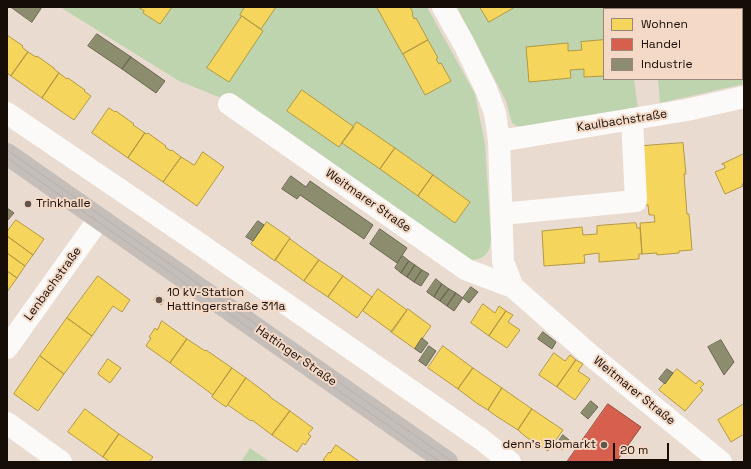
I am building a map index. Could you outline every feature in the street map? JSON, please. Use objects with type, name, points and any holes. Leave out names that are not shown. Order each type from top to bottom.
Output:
[{"type":"main road","name":"Hattinger Straße","points":[[7,154],[447,462]]},
{"type":"street","name":"Weitmarer Straße","points":[[444,7],[486,89],[495,113],[499,141],[503,262],[513,287]]},
{"type":"street","name":"Kaulbachstraße","points":[[499,141],[687,110],[744,97]]},
{"type":"street","name":"Weitmarer Straße","points":[[229,104],[467,270],[513,287],[588,353],[721,462]]},
{"type":"street","points":[[7,113],[206,248],[481,439],[510,462]]},
{"type":"street","points":[[502,214],[636,201],[632,119]]},
{"type":"street","name":"Lenbachstraße","points":[[7,348],[99,219]]},
{"type":"street","points":[[7,423],[61,462]]},
{"type":"green space","points":[[60,7],[427,7],[475,94],[485,144],[491,239],[488,252],[482,258],[470,260],[266,116],[179,81]]},
{"type":"green space","points":[[457,7],[744,7],[744,84],[660,103],[658,80],[743,80],[743,8],[603,8],[603,80],[634,80],[638,109],[523,127],[512,123],[506,101]]},
{"type":"green space","points":[[250,448],[270,462],[241,462]]},
{"type":"building: Wohnen","points":[[138,7],[172,7],[160,24],[143,13],[144,11]]},
{"type":"building: Wohnen","points":[[245,7],[276,7],[261,29],[240,15]]},
{"type":"building: Wohnen","points":[[377,7],[410,7],[414,19],[416,18],[428,40],[403,54]]},
{"type":"building: Wohnen","points":[[480,7],[515,7],[489,22]]},
{"type":"building: Wohnen","points":[[242,16],[263,31],[229,82],[207,68]]},
{"type":"building: Wohnen","points":[[7,35],[23,46],[22,47],[28,52],[11,76],[7,73]]},
{"type":"building: Wohnen","points":[[428,40],[438,58],[436,59],[439,64],[441,63],[451,81],[425,95],[403,54]]},
{"type":"building: Wohnen","points":[[603,40],[603,76],[584,77],[584,69],[570,70],[571,78],[529,82],[526,47],[568,43],[568,51],[582,50],[581,42]]},
{"type":"building: Wohnen","points":[[28,52],[36,57],[37,56],[59,73],[42,98],[11,76]]},
{"type":"building: Wohnen","points":[[59,73],[85,90],[84,91],[91,96],[74,120],[42,98]]},
{"type":"building: Wohnen","points":[[302,90],[354,127],[339,147],[287,111]]},
{"type":"building: Wohnen","points":[[109,108],[115,112],[116,111],[145,133],[128,158],[92,133]]},
{"type":"building: Wohnen","points":[[357,122],[395,148],[380,169],[342,143]]},
{"type":"building: Wohnen","points":[[145,133],[148,133],[166,146],[165,147],[181,157],[163,182],[128,158]]},
{"type":"building: Wohnen","points":[[683,143],[686,174],[684,174],[687,214],[689,214],[692,250],[657,255],[657,253],[642,254],[640,223],[655,222],[654,215],[649,215],[648,205],[641,206],[643,146]]},
{"type":"building: Wohnen","points":[[395,148],[433,175],[418,196],[380,169]]},
{"type":"building: Wohnen","points":[[203,152],[224,167],[197,206],[163,182],[181,157],[194,165]]},
{"type":"building: Wohnen","points":[[744,154],[744,184],[742,184],[743,186],[725,194],[715,172],[725,168],[724,164],[722,164]]},
{"type":"building: Wohnen","points":[[433,175],[470,202],[455,223],[418,196]]},
{"type":"building: Wohnen","points":[[16,220],[44,239],[33,255],[7,236],[7,232]]},
{"type":"building: Wohnen","points":[[267,222],[290,238],[275,261],[251,244]]},
{"type":"building: Wohnen","points":[[636,223],[637,228],[640,228],[642,254],[639,254],[639,259],[599,262],[599,253],[584,255],[585,263],[544,266],[542,231],[582,227],[583,235],[597,234],[597,226]]},
{"type":"building: Wohnen","points":[[7,236],[33,255],[25,266],[7,253]]},
{"type":"building: Wohnen","points":[[290,239],[319,260],[304,281],[275,260]]},
{"type":"building: Wohnen","points":[[7,253],[25,266],[17,278],[7,271]]},
{"type":"building: Wohnen","points":[[319,260],[343,276],[328,297],[304,281]]},
{"type":"building: Wohnen","points":[[7,271],[17,278],[7,292]]},
{"type":"building: Wohnen","points":[[98,276],[130,300],[122,312],[113,306],[92,336],[67,318]]},
{"type":"building: Wohnen","points":[[343,276],[372,297],[357,318],[328,297]]},
{"type":"building: Wohnen","points":[[378,289],[407,310],[392,332],[363,311]]},
{"type":"building: Wohnen","name":"10 kV-Station Hattingerstraße 311a","points":[[157,296],[164,300],[161,305],[154,300]]},
{"type":"building: Wohnen","points":[[483,304],[495,313],[499,306],[506,311],[489,336],[471,323]]},
{"type":"building: Wohnen","points":[[408,309],[431,326],[415,349],[391,332]]},
{"type":"building: Wohnen","points":[[506,311],[513,315],[508,322],[520,330],[507,348],[489,336]]},
{"type":"building: Wohnen","points":[[67,318],[92,336],[64,374],[40,356]]},
{"type":"building: Wohnen","points":[[162,321],[187,339],[170,363],[146,346],[151,338],[149,337],[155,328],[157,330]]},
{"type":"building: Wohnen","points":[[187,339],[232,368],[213,395],[170,363]]},
{"type":"building: Wohnen","points":[[443,346],[473,368],[458,389],[428,368]]},
{"type":"building: Wohnen","points":[[554,353],[565,361],[570,355],[576,360],[557,387],[539,375]]},
{"type":"building: Wohnen","points":[[40,356],[64,374],[38,411],[14,394]]},
{"type":"building: Wohnen","points":[[108,359],[121,368],[110,383],[98,374]]},
{"type":"building: Wohnen","points":[[576,360],[583,364],[578,371],[590,379],[575,400],[557,387]]},
{"type":"building: Wohnen","points":[[232,368],[246,378],[226,407],[212,397]]},
{"type":"building: Wohnen","points":[[473,368],[502,388],[488,410],[458,389]]},
{"type":"building: Wohnen","points":[[677,369],[696,384],[699,380],[704,384],[700,388],[703,390],[685,411],[659,390]]},
{"type":"building: Wohnen","points":[[246,378],[290,411],[272,435],[228,405]]},
{"type":"building: Wohnen","points":[[502,388],[532,409],[518,430],[488,410]]},
{"type":"building: Wohnen","points":[[744,404],[744,434],[731,442],[718,420]]},
{"type":"building: Wohnen","points":[[85,409],[119,434],[103,457],[68,432]]},
{"type":"building: Wohnen","points":[[532,409],[563,430],[548,451],[518,430]]},
{"type":"building: Wohnen","points":[[290,411],[313,428],[308,434],[311,436],[305,445],[303,443],[297,452],[272,435]]},
{"type":"building: Wohnen","points":[[119,434],[153,457],[149,462],[110,462],[103,457]]},
{"type":"building: Wohnen","points":[[336,445],[360,462],[325,462],[323,460]]},
{"type":"building: Handel","name":"denn's Biomarkt","points":[[608,404],[641,427],[616,462],[567,462]]},
{"type":"building: Industrie","points":[[11,7],[42,7],[32,22]]},
{"type":"building: Industrie","points":[[97,34],[131,57],[122,69],[88,46]]},
{"type":"building: Industrie","points":[[131,57],[165,81],[156,93],[122,69]]},
{"type":"building: Industrie","points":[[291,176],[306,187],[310,181],[373,225],[364,239],[300,195],[297,199],[282,189]]},
{"type":"building: Industrie","points":[[7,208],[14,213],[7,221]]},
{"type":"building: Industrie","points":[[258,221],[264,225],[253,241],[246,237]]},
{"type":"building: Industrie","points":[[380,229],[407,248],[397,263],[370,244]]},
{"type":"building: Industrie","points":[[403,256],[409,261],[401,273],[395,268]]},
{"type":"building: Industrie","points":[[409,261],[415,265],[407,277],[401,273]]},
{"type":"building: Industrie","points":[[415,265],[422,270],[414,282],[407,277]]},
{"type":"building: Industrie","points":[[422,270],[429,274],[421,286],[414,282]]},
{"type":"building: Industrie","points":[[436,279],[442,284],[434,297],[427,292]]},
{"type":"building: Industrie","points":[[442,284],[449,289],[440,301],[434,297]]},
{"type":"building: Industrie","points":[[471,287],[478,292],[469,303],[463,298]]},
{"type":"building: Industrie","points":[[449,289],[456,293],[447,306],[440,301]]},
{"type":"building: Industrie","points":[[456,293],[463,298],[454,311],[447,306]]},
{"type":"building: Industrie","points":[[543,332],[556,342],[552,349],[538,339]]},
{"type":"building: Industrie","points":[[422,338],[428,343],[421,353],[415,349]]},
{"type":"building: Industrie","points":[[721,340],[734,362],[724,375],[708,347]]},
{"type":"building: Industrie","points":[[429,346],[436,351],[426,366],[419,361]]},
{"type":"building: Industrie","points":[[667,369],[673,373],[665,384],[659,379]]},
{"type":"building: Industrie","points":[[591,401],[598,407],[588,419],[581,413]]},
{"type":"building: Industrie","points":[[563,435],[569,440],[563,450],[556,445]]},
{"type":"tram line","points":[[7,150],[453,462]]},
{"type":"tram line","points":[[7,158],[440,462]]},
{"type":"place","name":"Trinkhalle","points":[[28,204]]},
{"type":"place","name":"10 kV-Station Hattingerstraße 311a","points":[[159,300]]},
{"type":"place","name":"denn's Biomarkt","points":[[604,445]]}]
